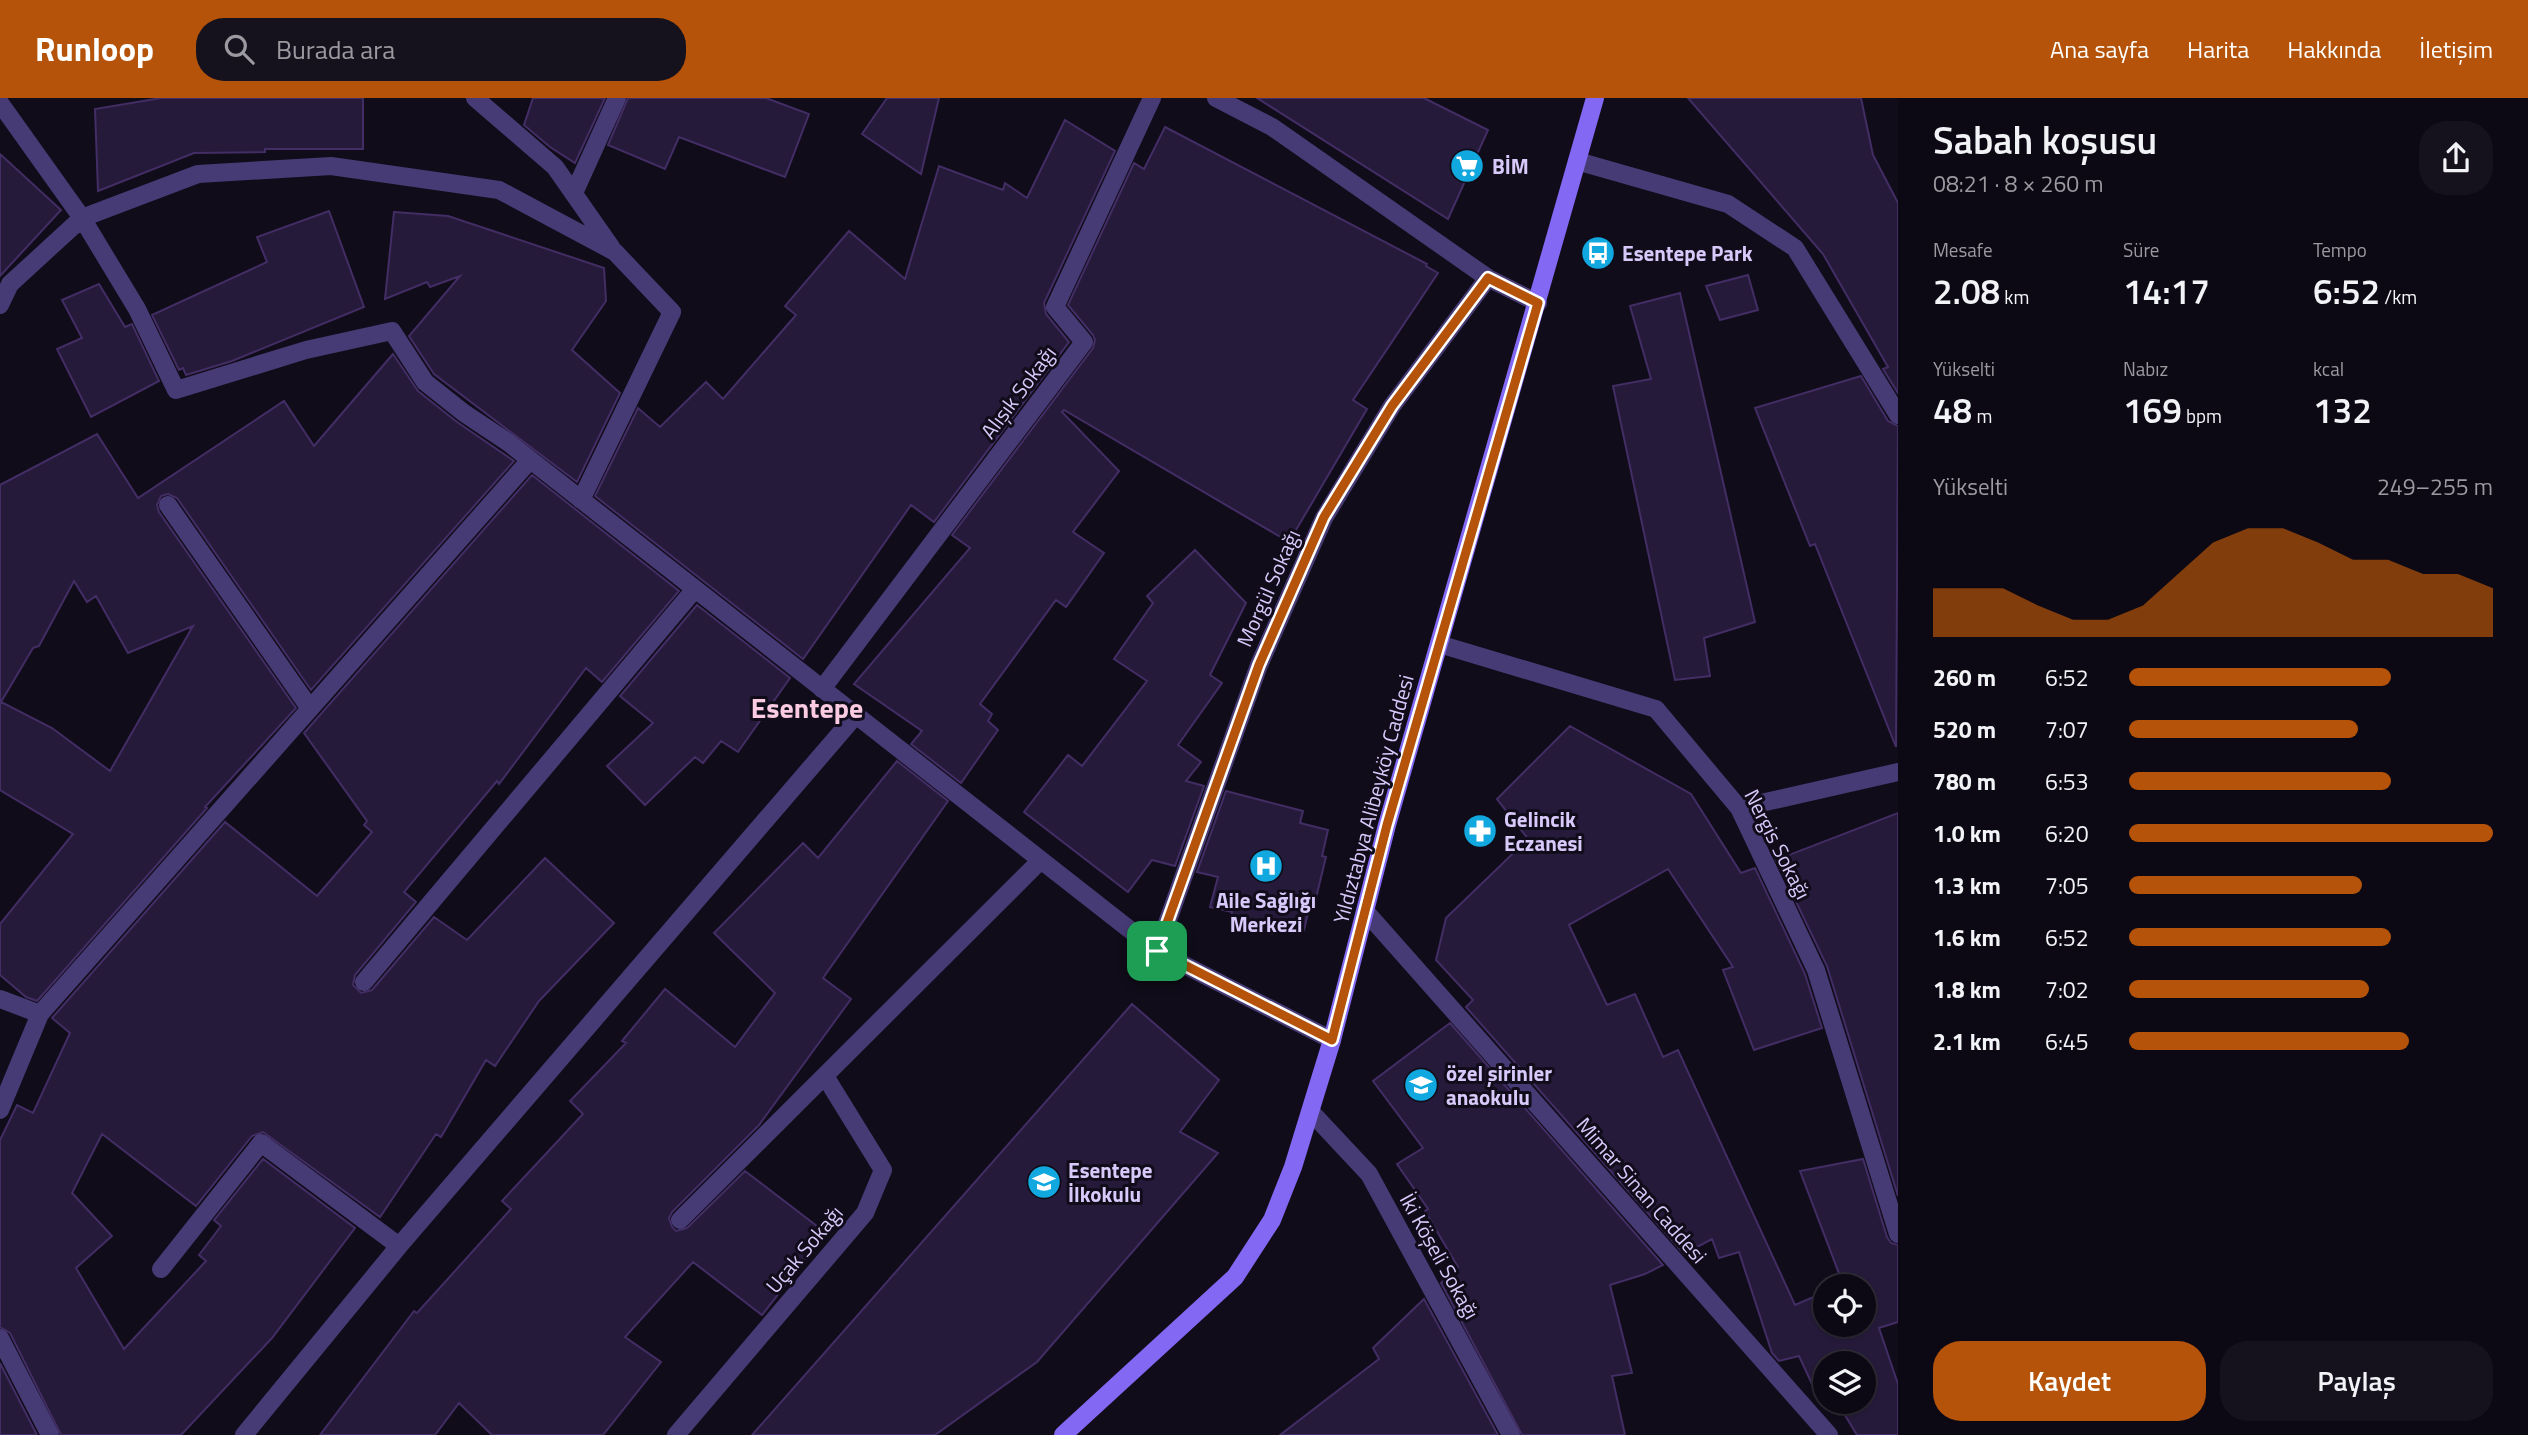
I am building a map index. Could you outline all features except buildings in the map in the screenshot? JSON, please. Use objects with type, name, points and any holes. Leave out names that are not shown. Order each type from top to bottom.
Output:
[{"type":"main road","name":"Yıldıztabya Alibeyköy Caddesi","points":[[1063,1435],[1235,1278],[1272,1220],[1293,1167],[1332,1040],[1387,825],[1595,98]]},
{"type":"street","points":[[475,98],[555,167],[615,252],[672,312],[581,500]]},
{"type":"street","points":[[574,193],[617,98]]},
{"type":"street","name":"Alışık Sokağı","points":[[822,689],[1084,342],[1055,307],[1152,98]]},
{"type":"street","points":[[1216,98],[1272,127],[1488,278],[1538,303]]},
{"type":"street","points":[[0,103],[82,218],[137,309],[176,390],[306,350],[392,331],[425,382],[530,460],[1157,951],[1332,1040]]},
{"type":"street","points":[[1577,162],[1728,204],[1795,248],[1898,415]]},
{"type":"street","points":[[0,305],[10,284],[82,218],[198,174],[331,166],[499,190],[615,252]]},
{"type":"street","name":"Morgül Sokağı","points":[[1157,951],[1259,665],[1324,517],[1392,406],[1488,278]]},
{"type":"street","points":[[0,1110],[40,1014],[530,460]]},
{"type":"street","points":[[168,505],[309,707]]},
{"type":"street","points":[[364,982],[695,589]]},
{"type":"street","name":"Nergis Sokağı","points":[[1439,644],[1656,709],[1739,808],[1816,970],[1898,1234]]},
{"type":"street","points":[[244,1435],[399,1246],[856,715]]},
{"type":"street","points":[[1739,808],[1898,772]]},
{"type":"street","points":[[680,1220],[1041,860]]},
{"type":"street","name":"Mimar Sinan Caddesi","points":[[1366,912],[1829,1435]]},
{"type":"street","points":[[0,999],[40,1014]]},
{"type":"street","name":"Uçak Sokağı","points":[[676,1435],[865,1213],[883,1170],[824,1076]]},
{"type":"street","name":"İki Köşeli Sokağı","points":[[1311,1112],[1369,1174],[1511,1435]]},
{"type":"street","points":[[161,1269],[261,1143],[399,1246]]},
{"type":"street","points":[[0,1338],[50,1435]]},
{"type":"place","name":"BİM","points":[[1467,166]]},
{"type":"place","name":"Esentepe Park","points":[[1598,253]]},
{"type":"place","name":"Gelincik Eczanesi","points":[[1480,831]]},
{"type":"place","name":"Aile Sağlığı Merkezi","points":[[1266,866]]},
{"type":"place","name":"özel şirinler anaokulu","points":[[1421,1085]]},
{"type":"place","name":"Esentepe İlkokulu","points":[[1044,1182]]},
{"type":"district","name":"Esentepe","points":[[807,707]]},
{"type":"route","points":[[1488,278],[1538,303],[1387,825],[1332,1040],[1157,951],[1259,665],[1324,517],[1392,406],[1488,278]]}]
